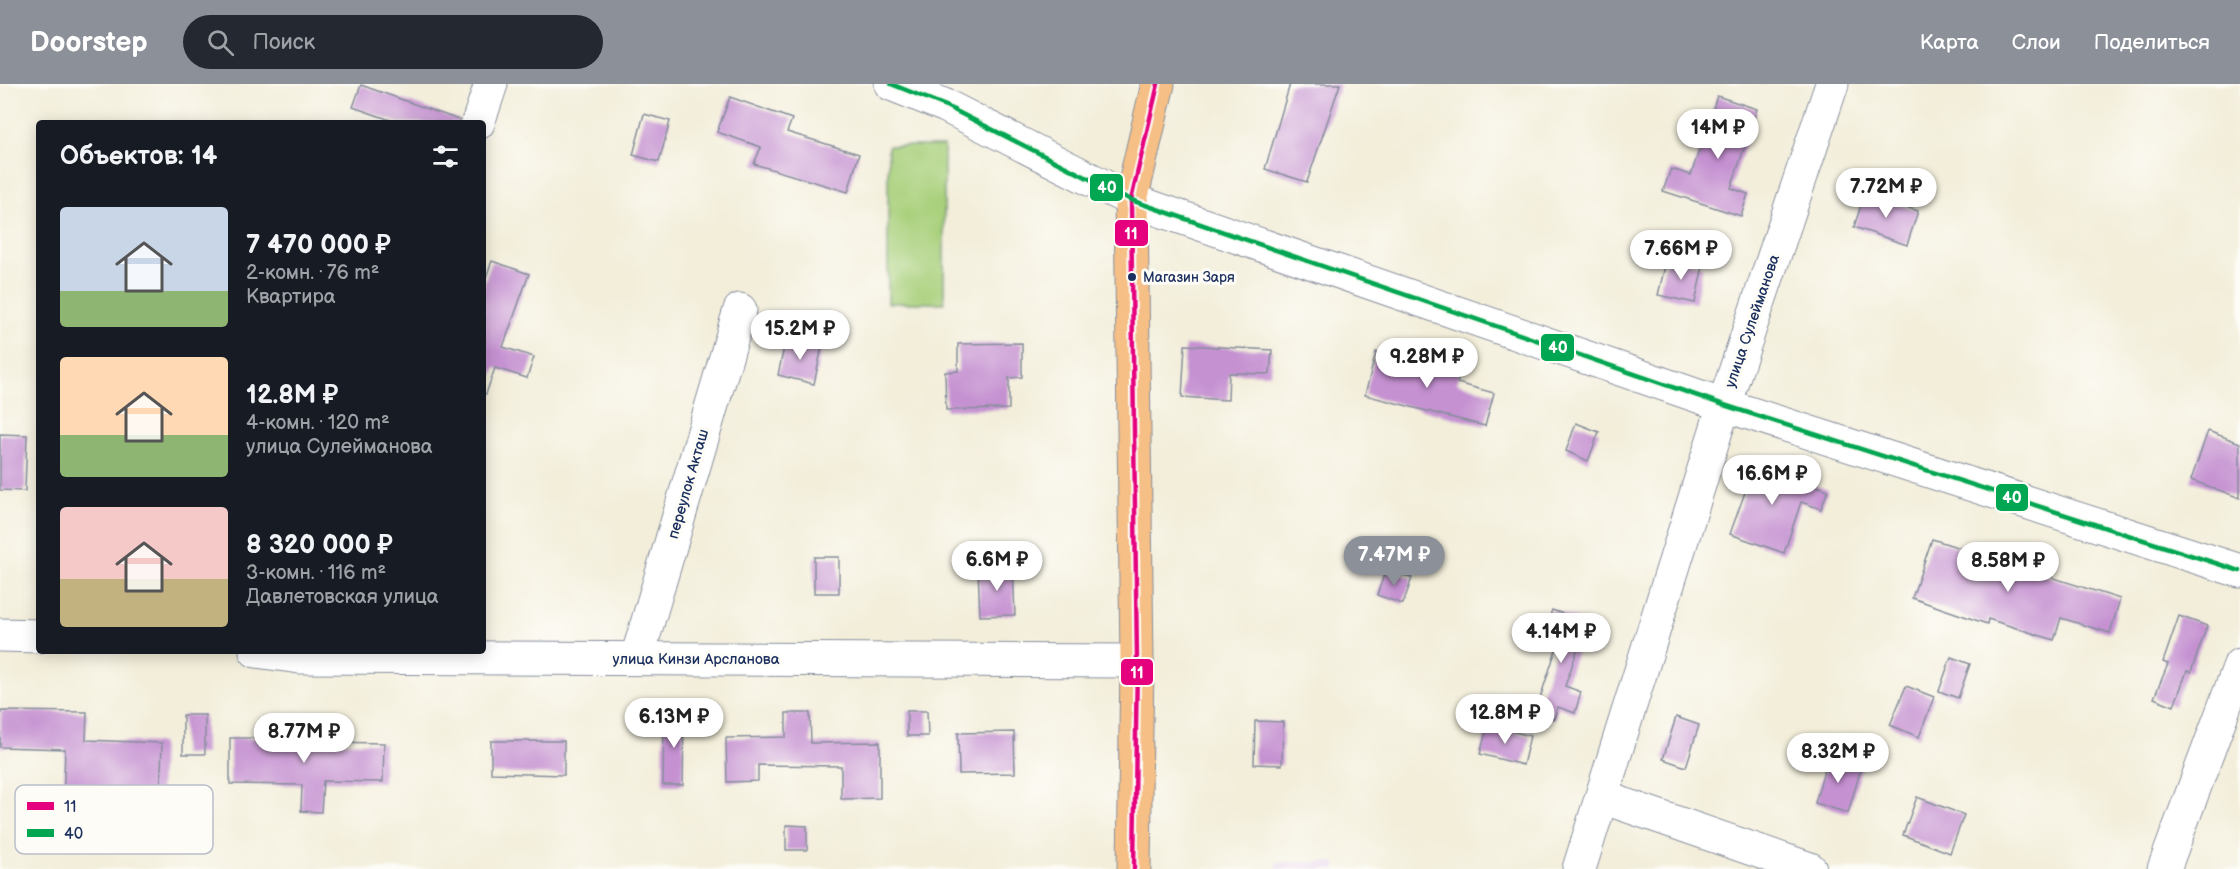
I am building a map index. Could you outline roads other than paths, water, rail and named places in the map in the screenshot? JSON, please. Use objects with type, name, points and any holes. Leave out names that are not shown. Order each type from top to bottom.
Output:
[{"type":"main road","points":[[1134,869],[1137,661],[1131,200],[1158,84]]},
{"type":"street","points":[[479,120],[490,84]]},
{"type":"street","points":[[891,84],[946,106],[1131,200],[1724,405],[2240,572]]},
{"type":"street","name":"улица Сулейманова","points":[[1579,869],[1724,405],[1832,84]]},
{"type":"street","name":"переулок Акташ","points":[[637,658],[740,310]]},
{"type":"street","points":[[0,635],[36,636]]},
{"type":"street","name":"улица Кинзи Арсланова","points":[[301,654],[1137,661]]},
{"type":"street","points":[[2164,869],[2240,665]]},
{"type":"street","points":[[1602,797],[1809,869]]},
{"type":"place","name":"Магазин Заря","points":[[1132,277]]}]
